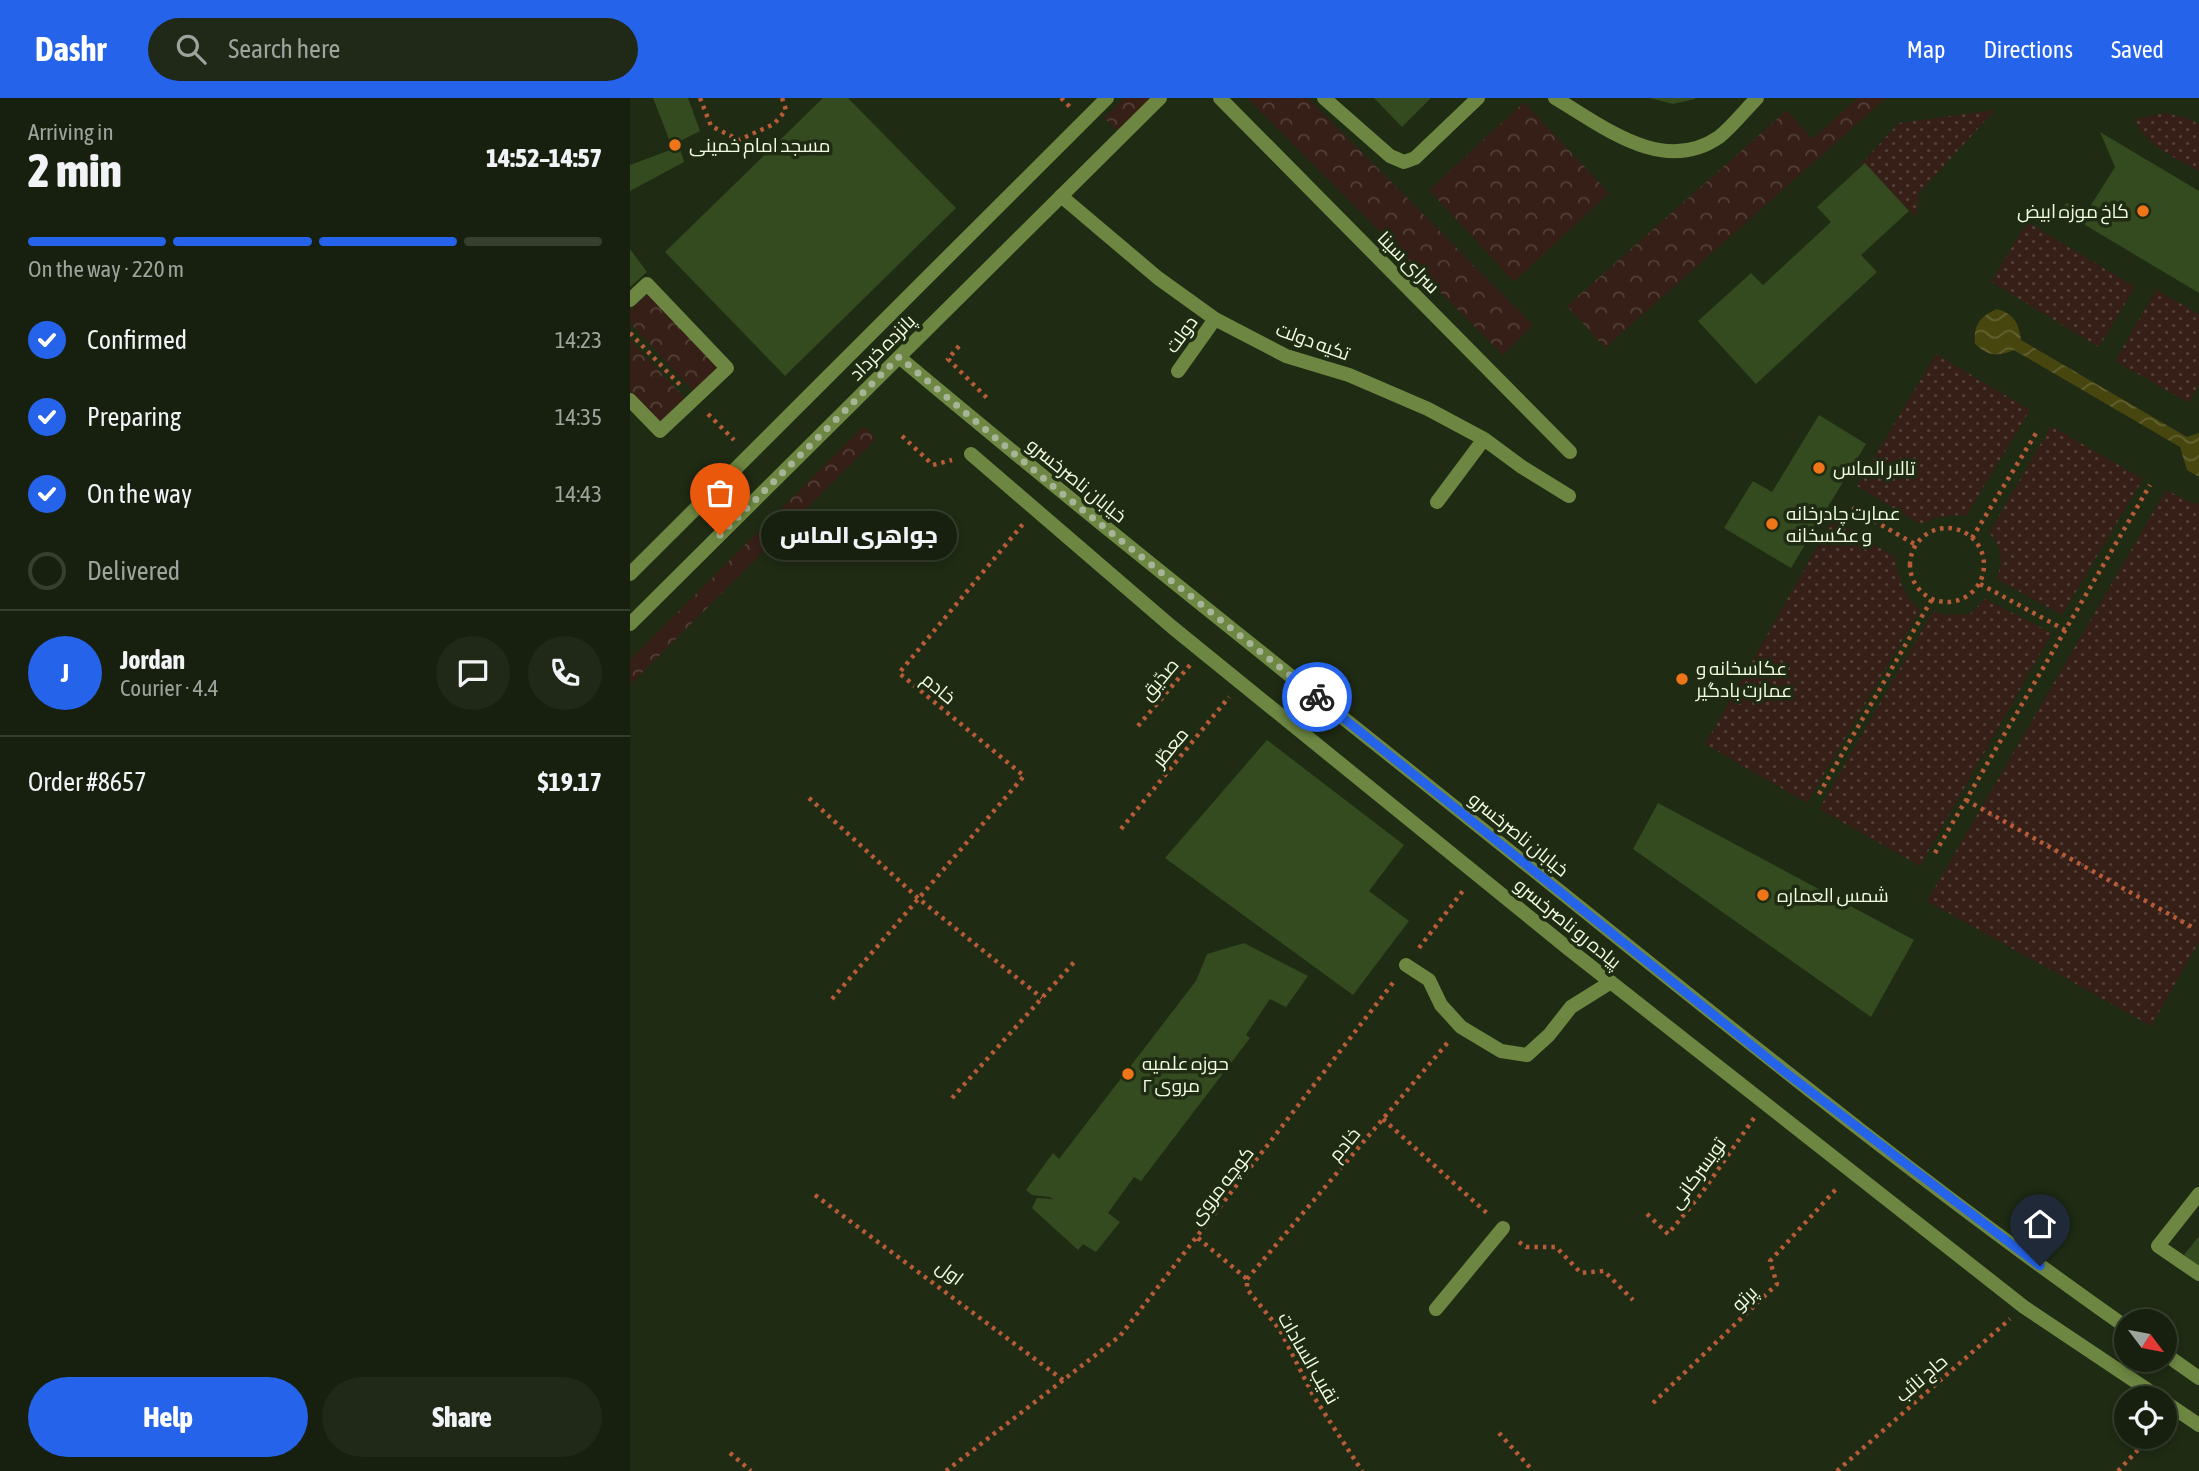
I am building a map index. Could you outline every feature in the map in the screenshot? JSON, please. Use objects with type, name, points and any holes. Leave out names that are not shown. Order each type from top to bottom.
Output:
[{"type":"street","points":[[630,574],[1107,98]]},
{"type":"street","name":"پانزده خرداد","points":[[630,624],[1160,98]]},
{"type":"street","name":"سرای سینا","points":[[1220,98],[1570,452]]},
{"type":"street","points":[[1324,98],[1390,156],[1404,162],[1415,158],[1478,98]]},
{"type":"street","points":[[1555,98],[1637,145],[1660,151],[1695,149],[1719,136],[1757,98]]},
{"type":"street","name":"تکیه دولت","points":[[1061,196],[1158,278],[1215,319],[1286,356],[1349,375],[1428,409],[1484,439],[1569,496]]},
{"type":"street","points":[[630,300],[647,284],[727,368],[660,432],[630,400]]},
{"type":"street","name":"دولت","points":[[1178,371],[1215,319]]},
{"type":"street","name":"خیابان ناصرخسرو","points":[[899,357],[1054,487],[1776,1064],[2114,1319]]},
{"type":"street","points":[[1437,502],[1484,439]]},
{"type":"street","name":"پیاده رو ناصرخسرو","points":[[971,454],[1201,651],[1611,982],[2024,1307],[2142,1386]]},
{"type":"street","points":[[1406,965],[1429,980],[1441,1005],[1461,1027],[1501,1051],[1527,1055],[1549,1035],[1571,1007],[1611,982]]},
{"type":"street","points":[[2199,1194],[2158,1246],[2199,1274]]},
{"type":"street","points":[[1436,1309],[1503,1227]]},
{"type":"street","points":[[2177,1362],[2199,1378]]},
{"type":"street","points":[[2177,1410],[2199,1425]]},
{"type":"path","points":[[700,98],[711,126],[739,140],[774,124],[786,110],[782,98]]},
{"type":"path","points":[[630,333],[693,399]]},
{"type":"path","points":[[959,346],[948,359],[990,401]]},
{"type":"path","points":[[1972,538],[2038,430]]},
{"type":"path","points":[[902,436],[933,465]]},
{"type":"path","points":[[1935,853],[2150,485]]},
{"type":"path","points":[[1852,508],[1916,545]]},
{"type":"path","name":"خادم","points":[[832,999],[1024,776],[899,673],[1035,509]]},
{"type":"path","points":[[1943,528],[1953,528],[1972,538],[1984,559],[1980,584],[1962,599],[1951,602],[1932,599],[1919,589],[1913,579],[1911,556],[1916,545],[1932,531],[1943,528]]},
{"type":"path","points":[[1980,584],[2066,630]]},
{"type":"path","points":[[1818,794],[1932,599]]},
{"type":"path","name":"صدّیق","points":[[1138,726],[1201,651]]},
{"type":"path","name":"معطّر","points":[[1121,829],[1240,683]]},
{"type":"path","points":[[810,798],[919,899],[1042,998]]},
{"type":"path","points":[[1966,800],[2192,927]]},
{"type":"path","name":"کوچه مروی","points":[[946,1471],[1120,1336],[1476,874]]},
{"type":"path","points":[[952,1098],[1076,960]]},
{"type":"path","name":"خادم","points":[[1247,1279],[1461,1027]]},
{"type":"path","name":"تویسرکانی","points":[[1647,1214],[1668,1234],[1701,1194],[1765,1103]]},
{"type":"path","name":"پرتو","points":[[1653,1403],[1777,1284],[1770,1261],[1852,1172]]},
{"type":"path","name":"اول","points":[[815,1195],[1063,1380]]},
{"type":"path","name":"نقیب السادات","points":[[1198,1238],[1247,1279],[1247,1289],[1280,1330],[1314,1396],[1362,1471]]},
{"type":"path","name":"حاج نائب","points":[[1837,1471],[2024,1307]]},
{"type":"path","points":[[1499,1433],[1533,1471]]},
{"type":"path","points":[[2118,1471],[2139,1449]]},
{"type":"path","points":[[730,1453],[751,1471]]},
{"type":"green space","points":[[1124,98],[1151,98],[1118,131],[1104,118]]},
{"type":"green space","points":[[1247,98],[1308,98],[1533,325],[1503,355]]},
{"type":"green space","points":[[1858,98],[1886,98],[1605,348],[1567,306],[1787,110],[1812,139]]},
{"type":"green space","points":[[1524,102],[1609,193],[1514,282],[1429,190]]},
{"type":"green space","points":[[1995,110],[1919,193],[1916,217],[1862,163],[1899,123]]},
{"type":"green space","points":[[2165,113],[2199,124],[2199,171],[2153,143],[2139,128],[2135,119]]},
{"type":"green space","points":[[2027,222],[2135,287],[2099,347],[1991,282]]},
{"type":"green space","points":[[2156,290],[2199,314],[2199,385],[2189,403],[2115,361]]},
{"type":"green space","points":[[650,292],[720,368],[694,392],[630,323],[630,310]]},
{"type":"green space","points":[[630,340],[686,399],[660,423],[630,392]]},
{"type":"green space","points":[[1936,354],[2030,410],[1966,516],[1954,515],[1920,524],[1857,486]]},
{"type":"green space","points":[[864,426],[876,439],[630,685],[630,660]]},
{"type":"green space","points":[[2051,426],[2143,479],[2062,615],[1996,579],[2000,554],[1989,533]]},
{"type":"green space","points":[[2166,490],[2194,504],[2199,502],[2199,942],[2151,1026],[1927,901]]},
{"type":"green space","points":[[1833,519],[1895,557],[1902,586],[1909,599],[1920,610],[1807,803],[1705,744]]},
{"type":"green space","points":[[1985,599],[2052,633],[1920,866],[1819,809],[1933,611],[1944,615],[1970,614]]},
{"type":"water","points":[[1997,309],[2015,320],[2021,340],[2187,437],[2199,433],[2199,477],[2187,470],[2180,447],[2014,350],[1993,354],[1975,344],[1975,332],[1979,322]]},
{"type":"building","name":"مسجد امام خمینی","points":[[653,98],[688,98],[700,131],[678,142],[684,162],[630,191],[630,165],[673,149]]},
{"type":"building","points":[[823,98],[848,98],[956,208],[785,376],[665,252]]},
{"type":"building","points":[[1374,98],[1431,98],[1402,127]]},
{"type":"building","points":[[1649,98],[1695,98],[1695,99],[1673,104]]},
{"type":"building","name":"کاخ موزه ابیض","points":[[2100,132],[2199,191],[2199,293],[2060,210],[2067,203],[2086,213],[2115,167]]},
{"type":"building","points":[[1865,163],[1909,211],[1861,255],[1877,272],[1756,384],[1698,321],[1751,273],[1763,285],[1831,222],[1817,207]]},
{"type":"building","points":[[630,249],[647,272],[630,287]]},
{"type":"building","points":[[1819,415],[1866,444],[1791,568],[1724,528],[1753,481],[1772,492]]},
{"type":"building","points":[[1267,740],[1404,845],[1369,891],[1409,921],[1353,995],[1165,858]]},
{"type":"building","name":"شمس العماره","points":[[1658,803],[1914,940],[1871,1017],[1633,849]]},
{"type":"building","points":[[1244,943],[1308,976],[1286,1007],[1270,999],[1246,1035],[1250,1038],[1141,1181],[1134,1177],[1108,1213],[1120,1222],[1096,1252],[1083,1244],[1078,1250],[1032,1208],[1037,1198],[1053,1199],[1032,1195],[1026,1190],[1053,1153],[1059,1159],[1196,981],[1207,954]]},
{"type":"building","points":[[2199,1236],[2199,1266],[2184,1255]]},
{"type":"way so far","points":[[720,535],[899,357],[1054,487],[1317,697]]},
{"type":"place","name":"مسجد امام خمینی","points":[[675,145]]},
{"type":"place","name":"کاخ موزه ابیض","points":[[2143,211]]},
{"type":"place","name":"تالار الماس","points":[[1819,468]]},
{"type":"place","name":"عمارت چادرخانه و عکسخانه","points":[[1772,524]]},
{"type":"place","name":"جواهری الماس","points":[[720,535]]},
{"type":"place","name":"عکاسخانه و عمارت بادگیر","points":[[1682,679]]},
{"type":"place","name":"شمس العماره","points":[[1763,895]]},
{"type":"place","name":"حوزه علمیه مروی ۲","points":[[1128,1074]]},
{"type":"route","points":[[1317,697],[1785,1072],[2040,1266]]}]
